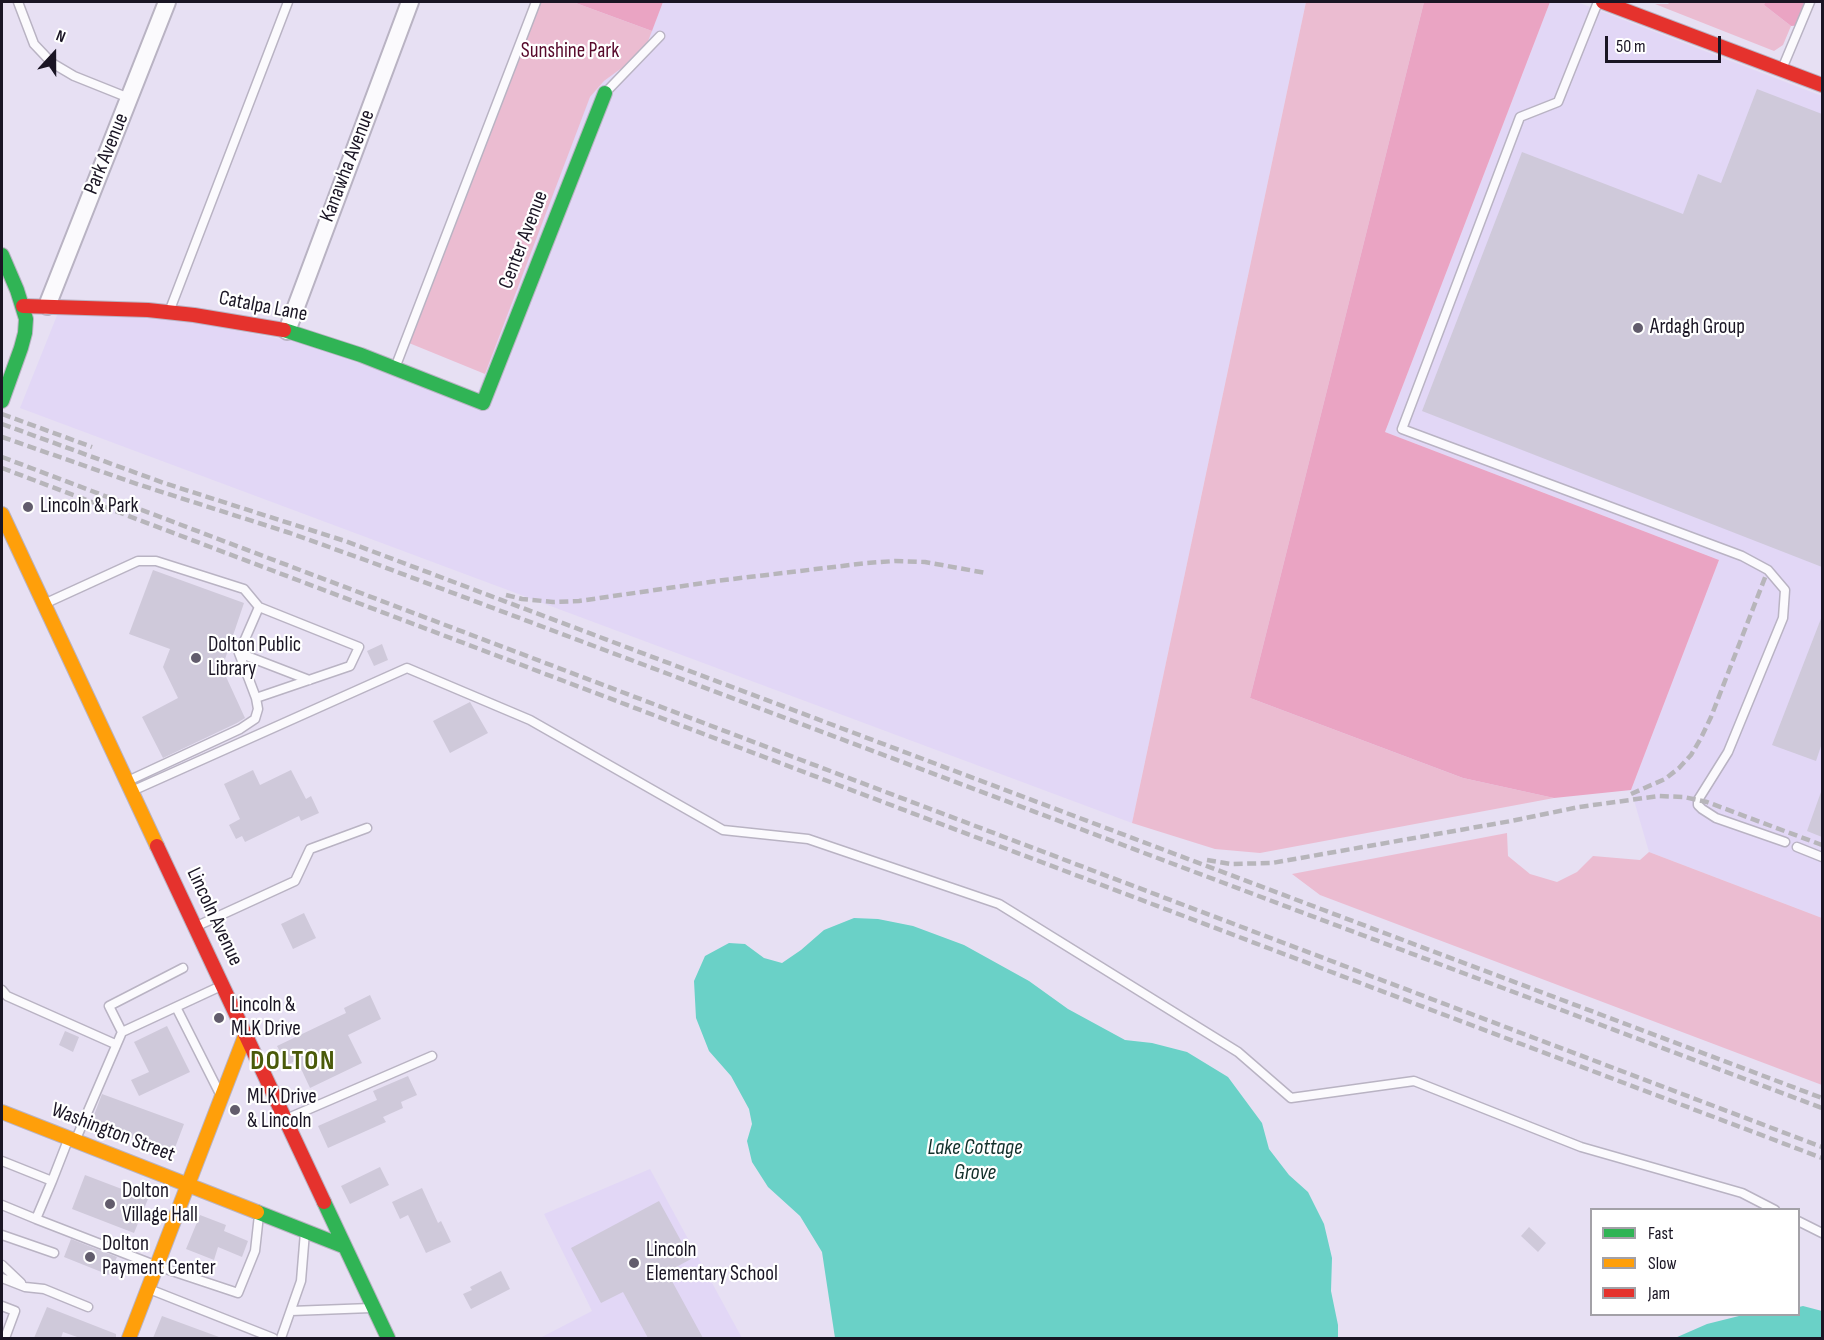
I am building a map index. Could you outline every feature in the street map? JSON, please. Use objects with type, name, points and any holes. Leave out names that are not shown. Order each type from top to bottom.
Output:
[{"type":"street","name":"Park Avenue","points":[[47,306],[167,2]]},
{"type":"street","name":"Kanawha Avenue","points":[[287,331],[410,2]]},
{"type":"street","points":[[1603,2],[1822,85]]},
{"type":"street","name":"Center Avenue","points":[[483,403],[605,93]]},
{"type":"street","points":[[2,255],[26,319],[25,333],[2,401]]},
{"type":"street","name":"Catalpa Lane","points":[[23,306],[148,310],[287,331],[395,368],[483,403]]},
{"type":"street","name":"Lincoln Avenue","points":[[2,514],[223,985],[244,1036],[388,1338]]},
{"type":"street","points":[[129,1338],[244,1036]]},
{"type":"street","name":"Washington Street","points":[[2,1112],[344,1246]]},
{"type":"lane","points":[[18,2],[34,44],[52,63],[74,76],[129,98]]},
{"type":"lane","points":[[169,312],[288,2]]},
{"type":"lane","points":[[395,368],[536,2]]},
{"type":"lane","points":[[1598,2],[1558,102],[1520,117],[1402,429],[1742,556],[1768,570],[1785,590],[1783,618],[1728,752],[1698,800],[1698,805],[1716,818],[1785,843]]},
{"type":"lane","points":[[1782,70],[1810,2]]},
{"type":"lane","points":[[605,93],[660,36]]},
{"type":"lane","points":[[44,605],[138,561],[156,561],[244,589],[259,607],[359,646],[350,666],[256,698]]},
{"type":"lane","points":[[130,786],[255,719],[258,709],[256,698],[239,653],[259,607]]},
{"type":"lane","points":[[239,653],[309,680]]},
{"type":"lane","points":[[130,786],[407,668],[530,720],[723,830],[808,839],[999,904],[1238,1052],[1291,1098],[1414,1081],[1581,1148],[1742,1193],[1773,1208]]},
{"type":"lane","points":[[196,927],[295,881],[310,849],[367,828]]},
{"type":"lane","points":[[1797,847],[1822,857]]},
{"type":"lane","points":[[122,1032],[109,1006],[183,968]]},
{"type":"lane","points":[[36,1219],[122,1032],[223,985]]},
{"type":"lane","points":[[2,990],[18,1001],[116,1044]]},
{"type":"lane","points":[[176,1007],[221,1097]]},
{"type":"lane","points":[[285,1119],[432,1056]]},
{"type":"lane","points":[[2,1161],[52,1181]]},
{"type":"lane","points":[[2,1205],[157,1266],[238,1293],[255,1251],[260,1213]]},
{"type":"lane","points":[[1800,1222],[1822,1233]]},
{"type":"lane","points":[[281,1338],[301,1281],[305,1231]]},
{"type":"lane","points":[[2,1235],[54,1253]]},
{"type":"lane","points":[[2,1265],[25,1287]]},
{"type":"lane","points":[[2,1278],[25,1287],[44,1289],[88,1307]]},
{"type":"lane","points":[[148,1289],[273,1338]]},
{"type":"lane","points":[[2,1306],[15,1311],[5,1338]]},
{"type":"lane","points":[[291,1311],[373,1308]]},
{"type":"shaded area","points":[[573,2],[663,2],[652,31]]},
{"type":"shaded area","points":[[663,2],[1306,2],[1132,823],[20,408],[58,313],[166,317],[307,344],[473,405],[590,97],[604,81],[641,59]]},
{"type":"shaded area","points":[[1424,2],[1550,2],[1385,432],[1719,560],[1631,790],[1554,798],[1463,778],[1250,698]]},
{"type":"shaded area","points":[[1550,2],[1577,2],[1822,96],[1822,918],[1649,852],[1631,790],[1719,560],[1385,432]]},
{"type":"shaded area","points":[[1765,2],[1812,2],[1805,25],[1791,26],[1764,5]]},
{"type":"shaded area","name":"Lincoln Elementary School","points":[[650,1169],[742,1338],[540,1338],[592,1311],[544,1214]]},
{"type":"green space","name":"Sunshine Park","points":[[541,2],[573,2],[652,31],[641,59],[604,81],[590,97],[485,374],[409,343]]},
{"type":"green space","points":[[1306,2],[1424,2],[1250,698],[1463,778],[1554,798],[1260,853],[1215,849],[1132,823]]},
{"type":"green space","points":[[1765,2],[1764,5],[1791,26],[1783,45],[1774,51],[1655,4]]},
{"type":"green space","points":[[1507,833],[1508,856],[1530,874],[1557,882],[1577,872],[1593,856],[1640,860],[1649,852],[1822,918],[1822,1085],[1320,895],[1292,874]]},
{"type":"water","name":"Lake Cottage Grove","points":[[854,918],[878,919],[913,926],[964,945],[1029,981],[1068,1009],[1125,1040],[1152,1043],[1187,1052],[1228,1077],[1262,1123],[1269,1149],[1289,1175],[1308,1192],[1324,1224],[1332,1258],[1331,1291],[1338,1325],[1338,1338],[835,1338],[822,1252],[800,1216],[768,1187],[752,1162],[747,1141],[752,1124],[749,1109],[731,1076],[709,1051],[696,1018],[694,981],[705,956],[729,943],[745,944],[764,958],[782,963],[824,930]]},
{"type":"water","points":[[1800,1307],[1822,1311],[1822,1338],[1675,1338],[1707,1324],[1739,1316],[1800,1316]]},
{"type":"building","name":"Ardagh Group","points":[[1757,89],[1822,114],[1822,567],[1422,411],[1522,152],[1683,214],[1698,174],[1721,183]]},
{"type":"building","name":"Dolton Public Library","points":[[153,570],[244,603],[222,668],[245,718],[163,758],[142,717],[178,698],[163,667],[170,649],[129,634]]},
{"type":"building","points":[[1822,616],[1822,743],[1816,761],[1772,745]]},
{"type":"building","points":[[382,644],[388,660],[374,666],[367,651]]},
{"type":"building","points":[[470,702],[488,733],[450,753],[433,721]]},
{"type":"building","points":[[253,770],[260,785],[291,770],[306,799],[311,796],[319,813],[301,821],[299,816],[245,842],[242,836],[236,839],[229,825],[240,819],[224,784]]},
{"type":"building","points":[[1822,792],[1822,837],[1807,831]]},
{"type":"building","points":[[304,913],[316,938],[293,949],[281,924]]},
{"type":"building","points":[[370,995],[381,1019],[348,1035],[362,1063],[310,1088],[297,1060],[287,1065],[277,1046],[346,1013],[344,1008]]},
{"type":"building","points":[[167,1026],[190,1072],[139,1096],[131,1080],[149,1072],[134,1042]]},
{"type":"building","points":[[65,1031],[79,1037],[73,1052],[59,1045]]},
{"type":"building","points":[[408,1076],[417,1095],[401,1102],[403,1108],[383,1117],[386,1122],[328,1148],[318,1126],[377,1100],[373,1091]]},
{"type":"building","points":[[102,1094],[184,1124],[173,1153],[91,1123]]},
{"type":"building","points":[[380,1167],[389,1185],[350,1204],[341,1186]]},
{"type":"building","name":"Dolton Village Hall","points":[[85,1175],[148,1199],[134,1233],[72,1209]]},
{"type":"building","points":[[422,1188],[438,1223],[441,1221],[451,1242],[426,1253],[408,1215],[400,1219],[392,1202]]},
{"type":"building","points":[[659,1201],[691,1259],[667,1272],[703,1338],[648,1338],[623,1292],[601,1303],[571,1248]]},
{"type":"building","points":[[200,1215],[226,1225],[224,1231],[248,1241],[242,1257],[218,1247],[214,1260],[186,1249]]},
{"type":"building","points":[[1529,1227],[1546,1243],[1538,1252],[1521,1236]]},
{"type":"building","name":"Dolton Payment Center","points":[[71,1239],[117,1257],[109,1275],[64,1257]]},
{"type":"building","points":[[501,1271],[510,1289],[471,1309],[463,1294],[472,1290],[470,1287]]},
{"type":"building","points":[[47,1307],[116,1334],[116,1338],[80,1338],[63,1332],[61,1338],[34,1338]]},
{"type":"building","points":[[162,1316],[219,1337],[153,1338]]},
{"type":"railway","points":[[2,414],[92,447]]},
{"type":"railway","points":[[2,424],[164,483],[345,541],[1822,1098]]},
{"type":"railway","points":[[2,437],[368,561],[1822,1108]]},
{"type":"railway","points":[[2,457],[1822,1147]]},
{"type":"railway","points":[[2,468],[1822,1158]]},
{"type":"railway","points":[[506,595],[553,602],[579,601],[724,580],[895,561],[925,562],[986,573]]},
{"type":"railway","points":[[1631,794],[1665,779],[1691,755],[1711,717],[1766,575]]},
{"type":"railway","points":[[1207,860],[1231,864],[1272,863],[1579,807],[1659,796],[1684,797],[1707,802],[1822,845]]},
{"type":"traffic: fast","points":[[284,330],[361,355],[483,403],[605,93]]},
{"type":"traffic: fast","points":[[2,255],[26,319],[21,348],[2,401]]},
{"type":"traffic: fast","points":[[324,1202],[388,1338]]},
{"type":"traffic: fast","points":[[257,1212],[343,1246]]},
{"type":"traffic: slow","points":[[2,514],[157,846]]},
{"type":"traffic: slow","points":[[129,1338],[245,1036]]},
{"type":"traffic: slow","points":[[2,1112],[257,1212]]},
{"type":"traffic: jam","points":[[1603,2],[1822,85]]},
{"type":"traffic: jam","points":[[23,306],[148,310],[284,330]]},
{"type":"traffic: jam","points":[[157,846],[324,1202]]},
{"type":"place","name":"Ardagh Group","points":[[1638,328]]},
{"type":"place","name":"Lincoln & Park","points":[[28,507]]},
{"type":"place","name":"Dolton Public Library","points":[[196,658]]},
{"type":"place","name":"Lincoln & MLK Drive","points":[[219,1018]]},
{"type":"place","name":"MLK Drive & Lincoln","points":[[235,1110]]},
{"type":"place","name":"Dolton Village Hall","points":[[110,1204]]},
{"type":"place","name":"Dolton Payment Center","points":[[90,1257]]},
{"type":"place","name":"Lincoln Elementary School","points":[[634,1263]]},
{"type":"district","name":"DOLTON","points":[[293,1062]]}]
